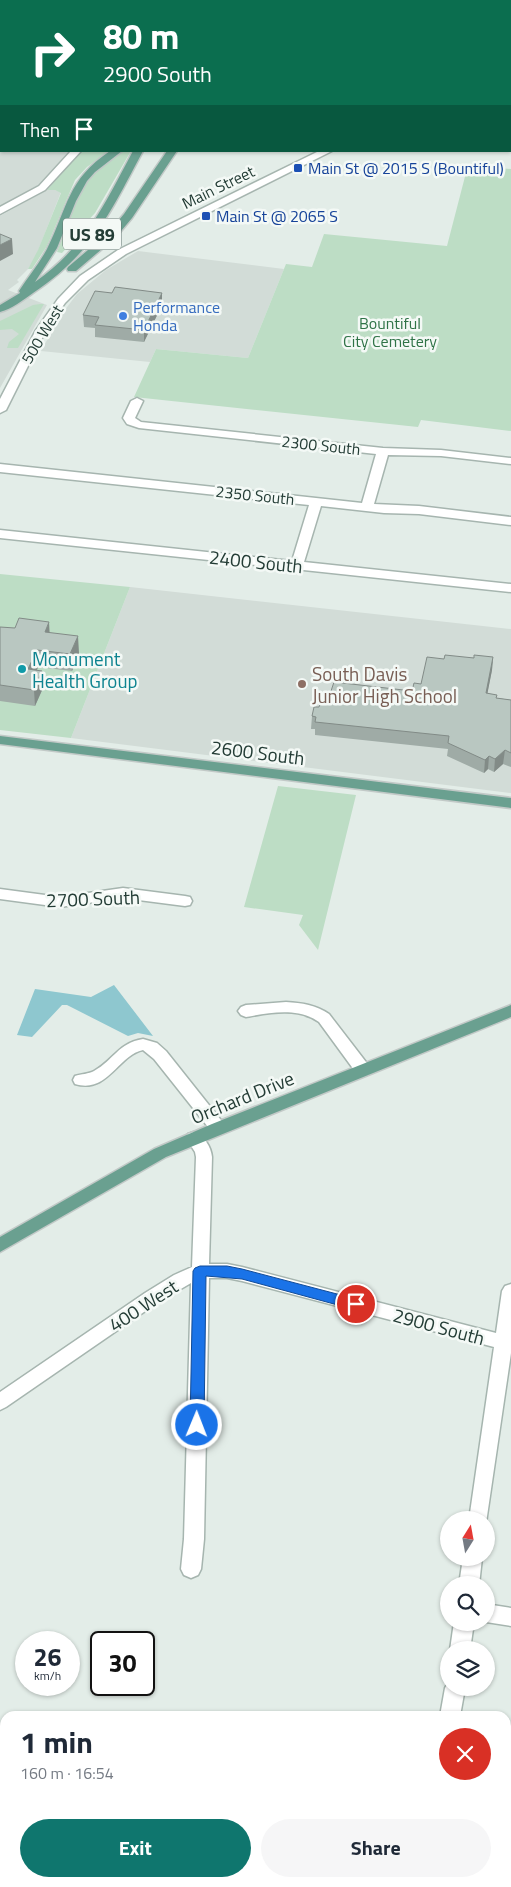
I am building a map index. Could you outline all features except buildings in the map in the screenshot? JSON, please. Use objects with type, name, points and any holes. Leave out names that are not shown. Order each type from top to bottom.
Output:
[{"type":"main road","points":[[21,297],[55,242],[76,188],[92,168],[116,152]]},
{"type":"main road","name":"500 West","points":[[21,297],[50,277],[83,246],[96,227],[137,152]]},
{"type":"main road","points":[[21,297],[57,282],[112,235],[128,216],[171,152]]},
{"type":"main road","name":"US 89","points":[[0,309],[21,297]]},
{"type":"main road","name":"2600 South","points":[[0,740],[511,803]]},
{"type":"main road","name":"Orchard Drive","points":[[0,1245],[142,1162],[194,1138],[511,1011]]},
{"type":"street","points":[[0,212],[42,188],[75,152]]},
{"type":"street","name":"Main Street","points":[[122,252],[325,152]]},
{"type":"street","name":"500 West","points":[[0,410],[42,329],[56,308],[79,283],[122,252]]},
{"type":"street","name":"2300 South","points":[[137,400],[129,418],[131,422],[153,427],[383,451],[441,453],[511,461]]},
{"type":"street","points":[[367,507],[383,451]]},
{"type":"street","name":"2350 South","points":[[0,468],[511,521]]},
{"type":"street","points":[[297,566],[316,502]]},
{"type":"street","name":"2400 South","points":[[0,534],[511,588]]},
{"type":"street","name":"2700 South","points":[[0,894],[60,902],[71,902],[123,893],[185,901]]},
{"type":"street","points":[[246,1011],[289,1008],[318,1013],[324,1018],[363,1070]]},
{"type":"street","points":[[81,1080],[98,1076],[128,1049],[138,1046],[149,1047],[160,1055],[218,1128]]},
{"type":"street","name":"400 West","points":[[0,1402],[151,1298],[180,1280],[200,1271],[204,1157],[194,1138]]},
{"type":"street","points":[[191,1569],[194,1539],[200,1271]]},
{"type":"street","name":"2900 South","points":[[200,1271],[227,1271],[242,1274],[504,1342]]},
{"type":"street","points":[[480,1511],[506,1368],[504,1342],[511,1291]]},
{"type":"street","points":[[495,1615],[511,1618]]},
{"type":"street","points":[[451,1711],[453,1696]]},
{"type":"shaded area","points":[[0,152],[68,152],[37,186],[0,207]]},
{"type":"shaded area","points":[[47,190],[61,192],[36,256],[28,269],[17,280],[19,282],[8,290],[47,305],[0,388],[0,216]]},
{"type":"shaded area","points":[[138,251],[284,269],[248,358],[156,349],[150,362],[41,351],[61,315],[77,294],[106,270]]},
{"type":"shaded area","name":"South Davis Junior High School","points":[[130,587],[511,629],[511,793],[71,738]]},
{"type":"green space","points":[[80,152],[108,152],[87,167],[75,180],[47,246],[32,269],[28,269],[38,250],[61,193],[55,190],[47,190]]},
{"type":"green space","points":[[120,152],[130,152],[95,213],[62,253],[57,252],[78,195],[92,173]]},
{"type":"green space","name":"Bountiful City Cemetery","points":[[468,165],[511,169],[511,431],[421,420],[418,427],[134,397],[156,349],[248,358],[286,264],[312,267],[324,234],[447,246]]},
{"type":"green space","points":[[44,304],[18,348],[7,348],[9,342],[19,334],[12,329],[0,330],[0,321],[33,305]]},
{"type":"green space","points":[[0,574],[130,587],[71,738],[0,730]]},
{"type":"green space","points":[[278,786],[356,795],[318,950],[299,925],[303,915],[244,907]]},
{"type":"water","points":[[114,985],[153,1036],[138,1033],[128,1036],[67,1005],[62,1005],[32,1037],[17,1035],[35,989],[91,997]]},
{"type":"place","name":"Main St @ 2015 S (Bountiful)","points":[[298,168]]},
{"type":"place","name":"Main St @ 2065 S","points":[[206,216]]},
{"type":"place","name":"Performance Honda","points":[[123,316]]},
{"type":"place","name":"Monument Health Group","points":[[22,669]]},
{"type":"place","name":"South Davis Junior High School","points":[[302,684]]},
{"type":"route","points":[[197,1425],[200,1271],[227,1271],[242,1274],[356,1304]]}]
